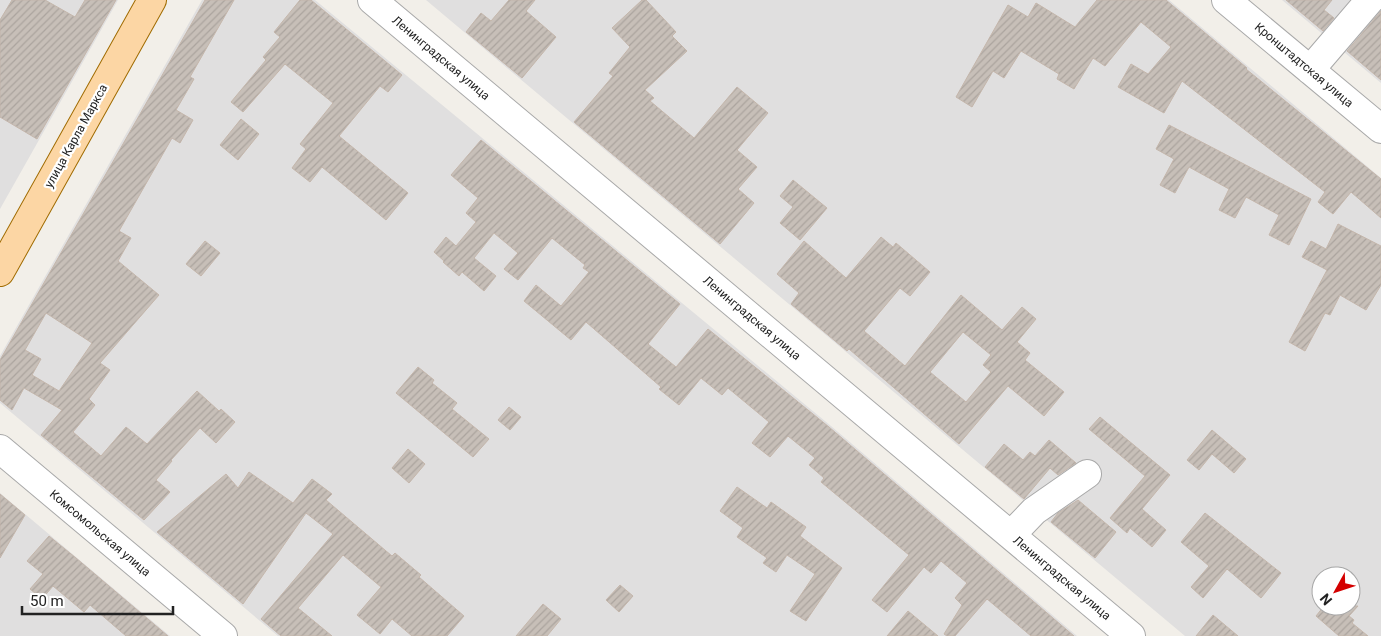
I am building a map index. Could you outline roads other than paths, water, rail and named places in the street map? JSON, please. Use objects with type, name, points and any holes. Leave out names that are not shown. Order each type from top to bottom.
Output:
[{"type":"main road","name":"улица Карла Маркса","points":[[0,272],[152,0]]},
{"type":"street","name":"Ленинградская улица","points":[[372,0],[1131,636]]},
{"type":"street","name":"Кронштадтская улица","points":[[1226,0],[1381,130]]},
{"type":"street","points":[[1310,70],[1370,0]]},
{"type":"street","name":"Комсомольская улица","points":[[0,449],[223,636]]},
{"type":"street","points":[[1010,535],[1034,511],[1087,474]]}]
